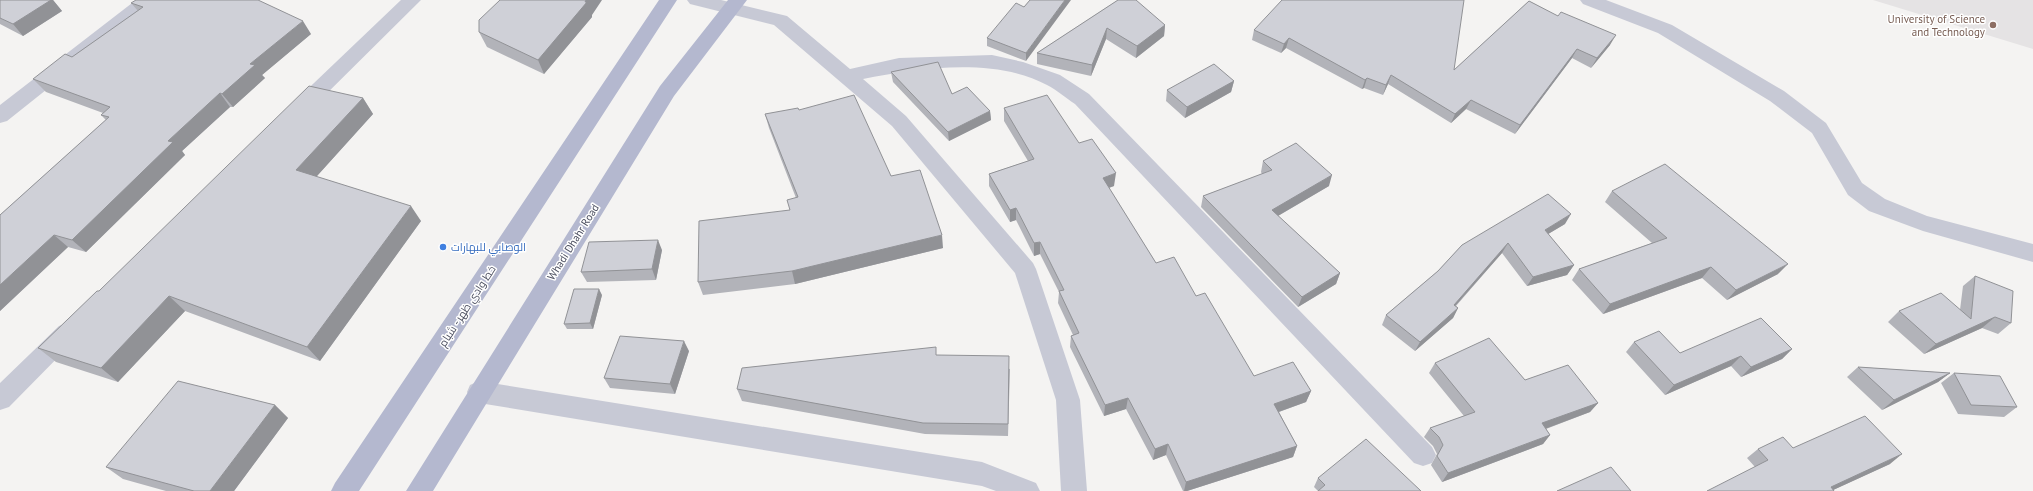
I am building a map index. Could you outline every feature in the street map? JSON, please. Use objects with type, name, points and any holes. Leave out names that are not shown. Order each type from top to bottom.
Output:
[{"type":"main road","name":"خط وادي ظهر - شبام","points":[[344,491],[668,0]]},
{"type":"main road","name":"Whadi Dhahr Road","points":[[419,491],[666,91],[733,3]]},
{"type":"street","points":[[0,116],[148,0]]},
{"type":"street","points":[[286,122],[412,0]]},
{"type":"street","points":[[696,0],[733,3],[780,20],[899,121],[1025,269],[1068,400],[1074,491]]},
{"type":"street","points":[[1589,0],[1665,29],[1776,96],[1819,128],[1855,189],[1877,205],[1923,224],[2033,253]]},
{"type":"street","points":[[847,76],[899,64],[992,62],[1052,80],[1082,99],[1423,455]]},
{"type":"street","points":[[0,399],[80,321]]},
{"type":"street","points":[[479,392],[982,474],[1027,491]]},
{"type":"shaded area","name":"University of Science and Technology","points":[[1873,0],[2033,0],[2033,49]]},
{"type":"building","points":[[0,0],[51,0],[13,24],[0,18]]},
{"type":"building","points":[[136,0],[258,0],[303,21],[250,64],[255,65],[222,94],[220,93],[168,141],[173,142],[72,240],[54,235],[0,285],[0,215],[109,117],[101,115],[110,107],[33,79],[65,54],[72,57],[143,7],[131,3]]},
{"type":"building","points":[[500,0],[586,0],[585,2],[587,2],[538,60],[479,32],[479,20]]},
{"type":"building","points":[[1030,0],[1065,0],[1026,53],[987,38],[1016,3],[1024,7]]},
{"type":"building","points":[[1118,0],[1136,0],[1165,25],[1137,46],[1107,28],[1092,65],[1037,53]]},
{"type":"building","points":[[1282,0],[1464,0],[1454,70],[1529,1],[1558,16],[1561,12],[1616,35],[1597,58],[1577,49],[1520,125],[1471,100],[1455,114],[1391,75],[1386,85],[1367,78],[1365,80],[1289,38],[1284,44],[1254,30]]},
{"type":"building","points":[[938,62],[952,94],[967,87],[990,111],[948,132],[891,72]]},
{"type":"building","points":[[1214,64],[1234,81],[1187,107],[1167,90]]},
{"type":"building","points":[[309,86],[363,98],[296,170],[411,206],[307,347],[169,296],[101,368],[38,348],[97,291],[99,291]]},
{"type":"building","points":[[854,95],[891,176],[920,170],[942,235],[792,271],[698,282],[699,221],[790,210],[787,200],[798,197],[765,114],[798,108],[799,110]]},
{"type":"building","points":[[1047,95],[1079,143],[1092,139],[1116,173],[1103,178],[1156,263],[1174,257],[1196,296],[1205,293],[1254,376],[1293,362],[1311,391],[1274,404],[1297,446],[1186,482],[1168,444],[1155,449],[1128,398],[1105,405],[1071,336],[1079,333],[1059,291],[1064,290],[1040,242],[1034,243],[1016,208],[1010,210],[989,174],[1034,159],[1004,108]]},
{"type":"building","points":[[1296,143],[1332,175],[1272,210],[1340,273],[1302,297],[1203,196],[1272,170],[1263,161]]},
{"type":"building","points":[[1665,164],[1788,264],[1736,290],[1711,267],[1610,304],[1579,269],[1667,238],[1612,191]]},
{"type":"building","points":[[1548,194],[1571,214],[1545,230],[1574,265],[1533,277],[1508,243],[1454,305],[1458,308],[1420,342],[1386,315],[1438,271],[1462,245]]},
{"type":"building","points":[[658,240],[652,269],[581,272],[589,242]]},
{"type":"building","points":[[1975,276],[2013,291],[2011,323],[1995,317],[1936,344],[1899,311],[1941,293],[1971,319]]},
{"type":"building","points":[[574,289],[599,289],[590,323],[564,324]]},
{"type":"building","points":[[1761,318],[1792,349],[1751,367],[1741,356],[1674,385],[1634,342],[1659,331],[1680,353]]},
{"type":"building","points":[[620,336],[684,341],[670,384],[604,378]]},
{"type":"building","points":[[1489,338],[1525,380],[1568,365],[1598,403],[1542,423],[1550,435],[1448,473],[1437,456],[1443,445],[1439,437],[1430,428],[1475,412],[1435,363]]},
{"type":"building","points":[[936,347],[936,355],[1009,356],[1008,424],[923,423],[737,389],[742,368]]},
{"type":"building","points":[[1858,367],[1950,373],[1894,400]]},
{"type":"building","points":[[1954,373],[2000,376],[2017,407],[1971,405]]},
{"type":"building","points":[[178,381],[275,405],[210,491],[194,491],[106,467]]},
{"type":"building","points":[[1865,416],[1902,454],[1831,487],[1834,491],[1707,491],[1768,460],[1758,449],[1783,437],[1793,448]]},
{"type":"building","points":[[1366,439],[1421,491],[1318,491],[1325,485],[1318,478]]},
{"type":"building","points":[[1611,467],[1631,491],[1557,491]]},
{"type":"place","name":"University of Science and Technology","points":[[1993,25]]},
{"type":"place","name":"الوصابي للبهارات","points":[[443,247]]}]
